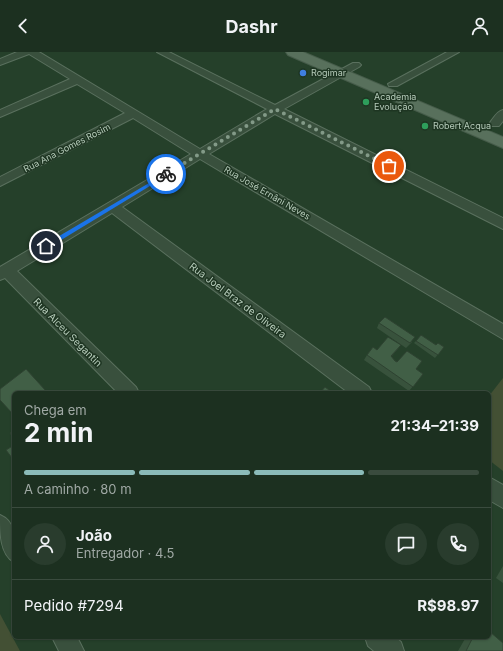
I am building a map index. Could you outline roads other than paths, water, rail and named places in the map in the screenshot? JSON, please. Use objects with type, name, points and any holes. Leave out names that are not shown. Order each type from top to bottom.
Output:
[{"type":"main road","points":[[292,52],[503,143]]},
{"type":"main road","points":[[341,58],[393,84],[459,110]]},
{"type":"main road","points":[[481,118],[500,121]]},
{"type":"street","points":[[0,62],[26,52]]},
{"type":"street","name":"Rua José Ernâni Neves","points":[[32,52],[200,154],[503,332]]},
{"type":"street","points":[[162,52],[503,224]]},
{"type":"street","points":[[393,84],[450,53]]},
{"type":"street","points":[[3,272],[275,109],[338,73],[356,65]]},
{"type":"street","points":[[0,114],[77,80]]},
{"type":"street","name":"Rua Ana Gomes Rosim","points":[[0,182],[133,114]]},
{"type":"street","name":"Rua Joel Braz de Oliveira","points":[[113,207],[360,391]]},
{"type":"street","name":"Rua Alceu Segantin","points":[[3,272],[128,391]]},
{"type":"street","points":[[491,489],[503,498]]},
{"type":"street","points":[[0,526],[12,547]]},
{"type":"street","points":[[65,639],[72,651]]},
{"type":"street","points":[[379,639],[392,651]]},
{"type":"place","name":"Rogimar","points":[[303,73]]},
{"type":"place","name":"Academia Evolução","points":[[366,102]]},
{"type":"place","name":"Robert Acqua","points":[[425,126]]}]
